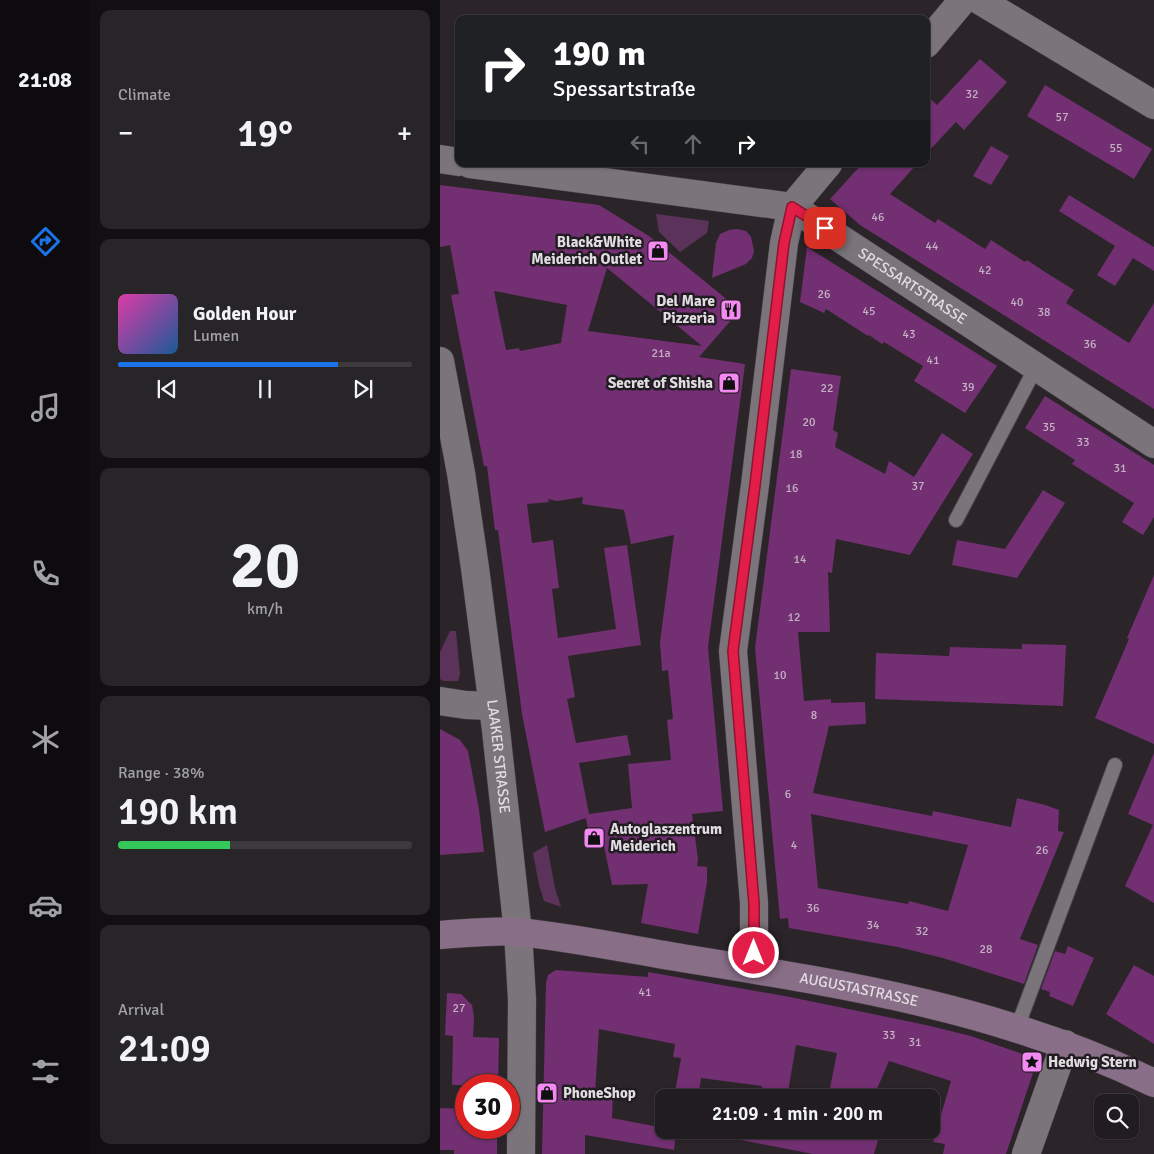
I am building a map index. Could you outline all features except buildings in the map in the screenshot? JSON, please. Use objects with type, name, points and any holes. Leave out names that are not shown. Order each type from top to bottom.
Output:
[{"type":"main road","name":"AUGUSTASTRASSE","points":[[440,935],[518,932],[754,970],[894,995],[958,1010],[1065,1044],[1154,1083]]},
{"type":"street","points":[[930,39],[962,0]]},
{"type":"street","points":[[980,0],[1154,105]]},
{"type":"street","points":[[440,160],[455,162]]},
{"type":"street","name":"SPESSARTSTRASSE","points":[[492,167],[792,207],[1154,444]]},
{"type":"street","points":[[754,970],[754,903],[733,651],[784,243],[792,207],[825,167]]},
{"type":"street","name":"LAAKER STRASSE","points":[[440,361],[461,473],[492,706],[518,932],[522,999],[521,1154]]},
{"type":"street","points":[[440,701],[466,706],[492,706]]},
{"type":"street","points":[[1026,1154],[1065,1044]]},
{"type":"lane","points":[[956,520],[1036,367]]},
{"type":"lane","points":[[1017,1028],[1115,765]]},
{"type":"shaded area","points":[[656,214],[709,221],[707,233],[680,252],[659,232]]},
{"type":"shaded area","points":[[450,631],[456,631],[460,674],[458,681],[444,681],[440,679],[440,652]]},
{"type":"shaded area","points":[[547,845],[555,888],[561,907],[544,901],[539,885],[533,853]]},
{"type":"place","name":"Black&White Meiderich Outlet","points":[[658,251]]},
{"type":"place","name":"Del Mare Pizzeria","points":[[731,310]]},
{"type":"place","name":"Secret of Shisha","points":[[729,383]]},
{"type":"place","name":"Autoglaszentrum Meiderich","points":[[594,838]]},
{"type":"place","name":"Hedwig Stern","points":[[1032,1062]]},
{"type":"place","name":"PhoneShop","points":[[547,1093]]},
{"type":"route","points":[[754,953],[754,903],[733,651],[784,243],[792,207],[825,228]]}]
